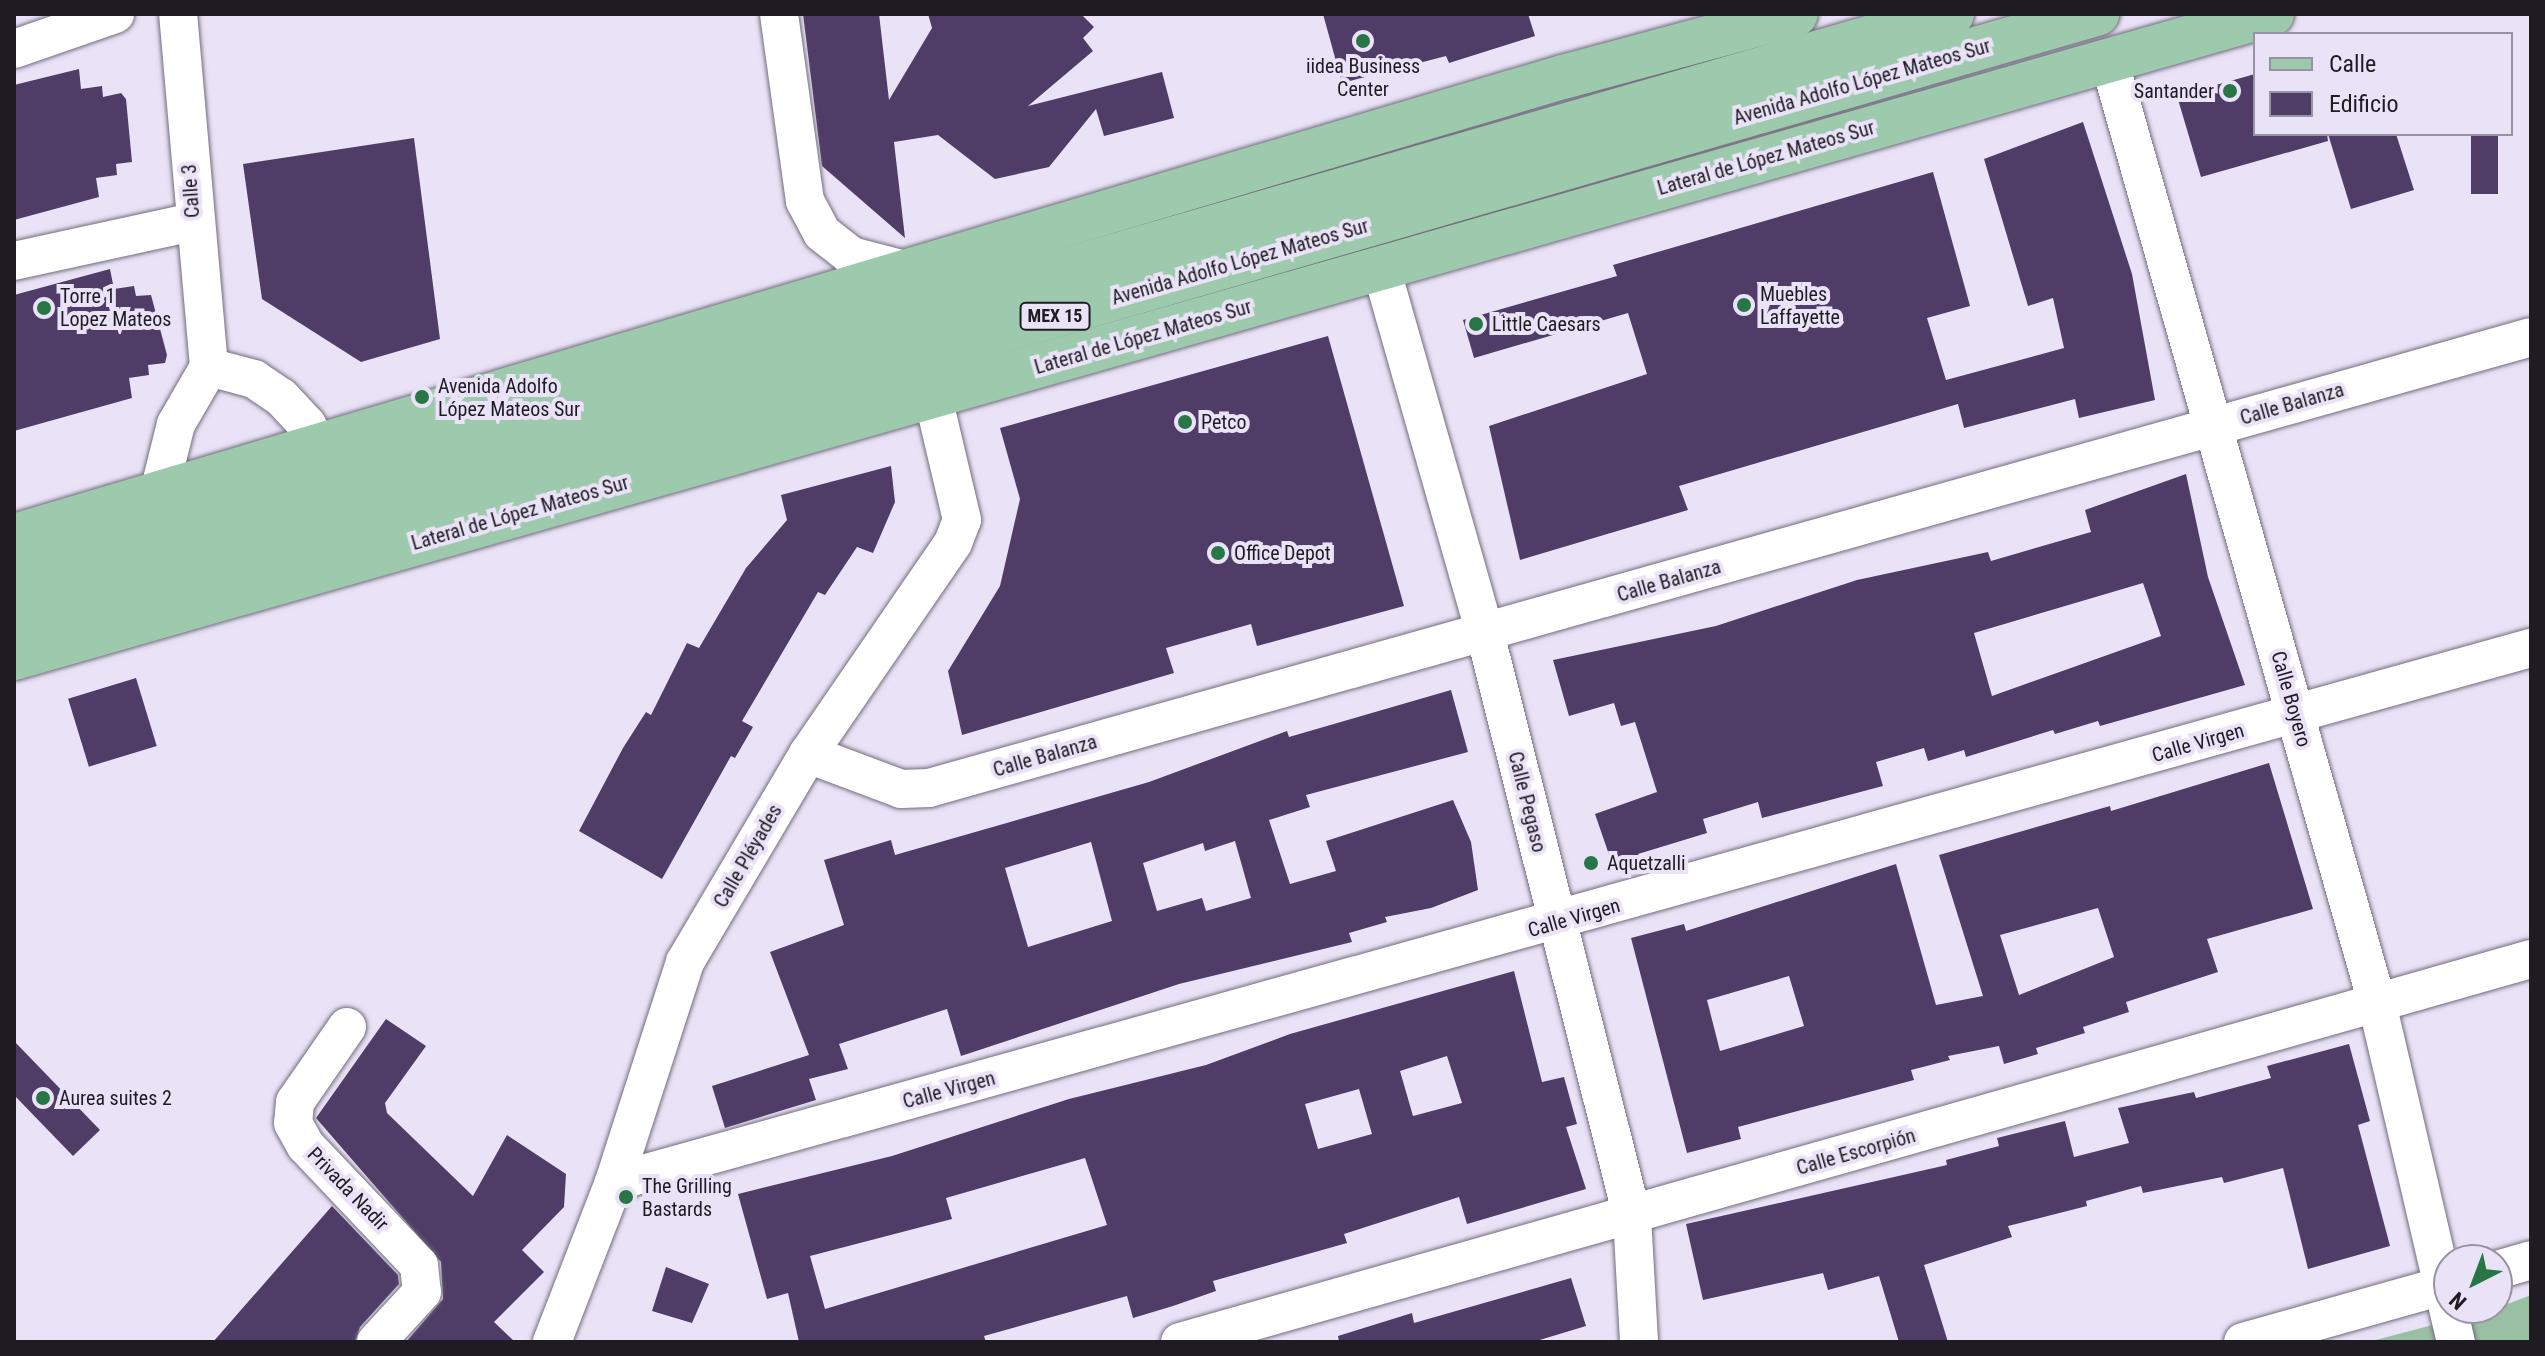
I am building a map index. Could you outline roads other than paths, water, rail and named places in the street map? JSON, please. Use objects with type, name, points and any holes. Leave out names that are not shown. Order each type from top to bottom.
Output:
[{"type":"main road","points":[[14,536],[1796,14]]},
{"type":"main road","name":"Avenida Adolfo López Mateos Sur","points":[[14,573],[1952,14]]},
{"type":"main road","name":"Avenida Adolfo López Mateos Sur","points":[[14,617],[2097,14]]},
{"type":"main road","name":"Lateral de López Mateos Sur","points":[[14,658],[2272,14]]},
{"type":"main road","points":[[1595,206],[1807,98]]},
{"type":"main road","points":[[1396,130],[1602,115]]},
{"type":"main road","points":[[313,531],[472,527]]},
{"type":"street","points":[[14,49],[115,14]]},
{"type":"street","name":"Calle 3","points":[[178,14],[193,222],[209,367]]},
{"type":"street","points":[[779,14],[805,201],[822,233],[851,256],[913,272]]},
{"type":"street","name":"Calle Boyero","points":[[2109,60],[2377,1003],[2436,1244]]},
{"type":"street","points":[[14,261],[193,222]]},
{"type":"street","name":"Calle Pegaso","points":[[1381,268],[1485,633],[1632,1216],[1639,1342]]},
{"type":"street","name":"Calle Balanza","points":[[808,754],[901,789],[929,788],[2531,337]]},
{"type":"street","points":[[159,492],[176,424],[209,367],[254,379],[281,397],[307,425],[318,447]]},
{"type":"street","name":"Calle Pléyades","points":[[552,1342],[614,1182],[685,962],[808,754],[953,543],[962,520],[933,397]]},
{"type":"street","name":"Calle Virgen","points":[[614,1182],[1558,923],[2531,648]]},
{"type":"street","name":"Calle Escorpión","points":[[1180,1342],[2531,959]]},
{"type":"street","name":"Privada Nadir","points":[[347,1027],[295,1102],[293,1123],[306,1146],[419,1265],[422,1292],[376,1342]]},
{"type":"street","points":[[2243,1342],[2433,1289]]},
{"type":"place","name":"iidea Business Center","points":[[1363,41]]},
{"type":"place","name":"Santander","points":[[2230,91]]},
{"type":"place","name":"Muebles Laffayette","points":[[1744,305]]},
{"type":"place","name":"Torre 1 Lopez Mateos","points":[[44,308]]},
{"type":"place","name":"Little Caesars","points":[[1476,324]]},
{"type":"place","name":"Avenida Adolfo López Mateos Sur","points":[[422,397]]},
{"type":"place","name":"Petco","points":[[1185,422]]},
{"type":"place","name":"Office Depot","points":[[1218,553]]},
{"type":"place","name":"Aquetzalli","points":[[1591,863]]},
{"type":"place","name":"Aurea suites 2","points":[[43,1098]]},
{"type":"place","name":"The Grilling Bastards","points":[[626,1197]]}]
